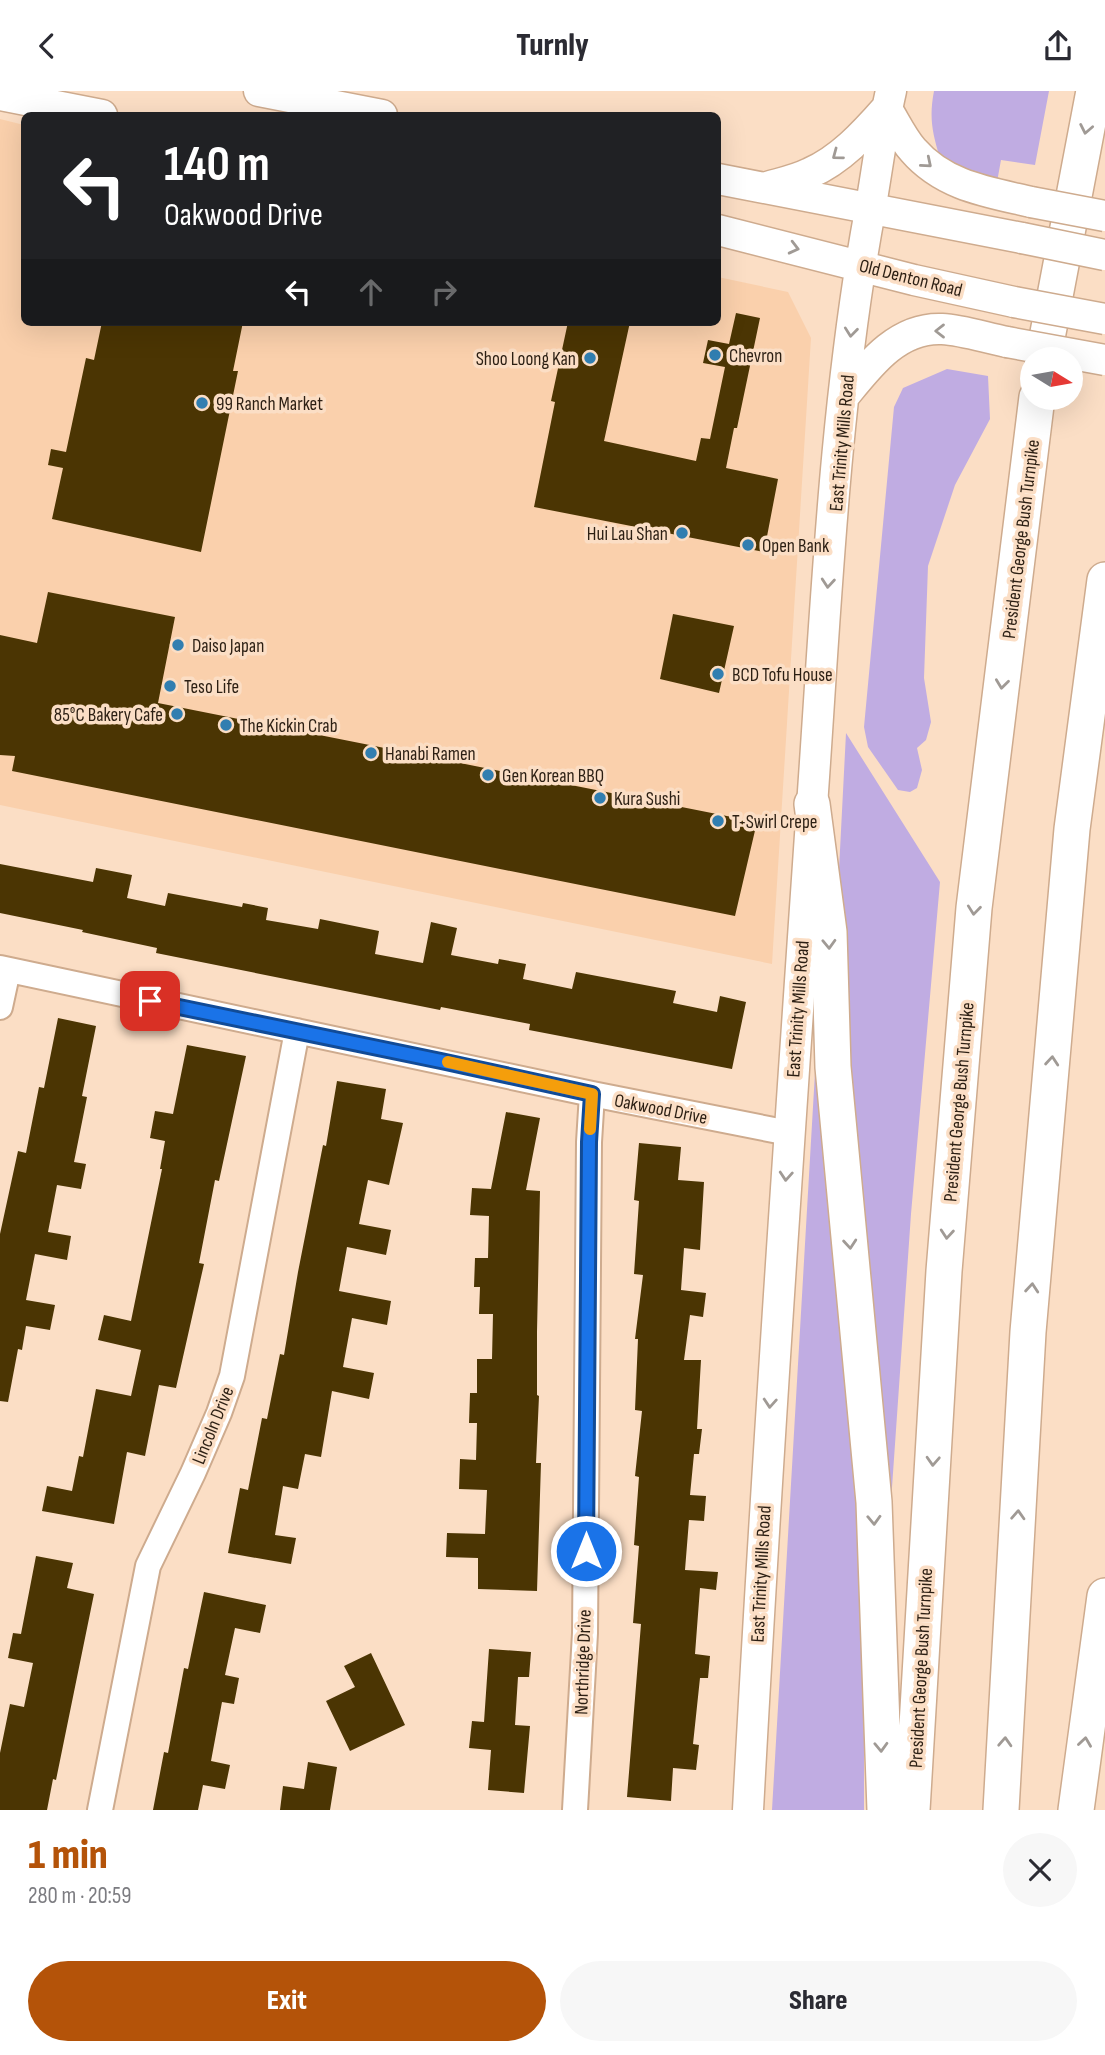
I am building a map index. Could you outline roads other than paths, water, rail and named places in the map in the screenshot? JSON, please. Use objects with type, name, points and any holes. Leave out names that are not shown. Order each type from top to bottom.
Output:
[{"type":"highway","points":[[1045,347],[1094,91]]},
{"type":"highway","name":"President George Bush Turnpike","points":[[912,1810],[944,1271],[974,908],[1035,410]]},
{"type":"highway","points":[[1001,1810],[1028,1332],[1072,829],[1105,580]]},
{"type":"highway","points":[[813,804],[829,932],[833,1067],[874,1502],[885,1810]]},
{"type":"highway","points":[[1076,1810],[1105,1596]]},
{"type":"main road","points":[[108,112],[112,91]]},
{"type":"main road","points":[[259,91],[367,112]]},
{"type":"main road","points":[[0,95],[87,112]]},
{"type":"main road","points":[[766,188],[809,174],[832,160],[860,139],[889,100],[913,151],[939,172],[965,187],[1105,216]]},
{"type":"main road","name":"East Trinity Mills Road","points":[[748,1810],[766,1469],[818,711],[859,264],[889,100]]},
{"type":"main road","points":[[721,180],[1105,255]]},
{"type":"main road","name":"Old Denton Road","points":[[721,231],[914,280],[1105,319]]},
{"type":"main road","points":[[845,395],[873,359],[909,334],[940,329],[1105,360]]},
{"type":"street","name":"Oakwood Drive","points":[[4,969],[592,1094],[789,1133]]},
{"type":"street","points":[[0,1007],[4,969]]},
{"type":"street","name":"Lincoln Drive","points":[[100,1810],[148,1566],[209,1437],[232,1376],[297,1031]]},
{"type":"street","name":"Northridge Drive","points":[[575,1810],[585,1633],[589,1142],[592,1094]]},
{"type":"place","name":"Chevron","points":[[715,355]]},
{"type":"place","name":"Shoo Loong Kan","points":[[590,358]]},
{"type":"place","name":"99 Ranch Market","points":[[202,403]]},
{"type":"place","name":"Hui Lau Shan","points":[[682,533]]},
{"type":"place","name":"Open Bank","points":[[748,545]]},
{"type":"place","name":"Daiso Japan","points":[[178,645]]},
{"type":"place","name":"BCD Tofu House","points":[[718,674]]},
{"type":"place","name":"Teso Life","points":[[170,686]]},
{"type":"place","name":"85°C Bakery Cafe","points":[[177,714]]},
{"type":"place","name":"The Kickin Crab","points":[[226,725]]},
{"type":"place","name":"Hanabi Ramen","points":[[371,753]]},
{"type":"place","name":"Gen Korean BBQ","points":[[488,775]]},
{"type":"place","name":"Kura Sushi","points":[[600,798]]},
{"type":"place","name":"T-Swirl Crepe","points":[[718,821]]}]
